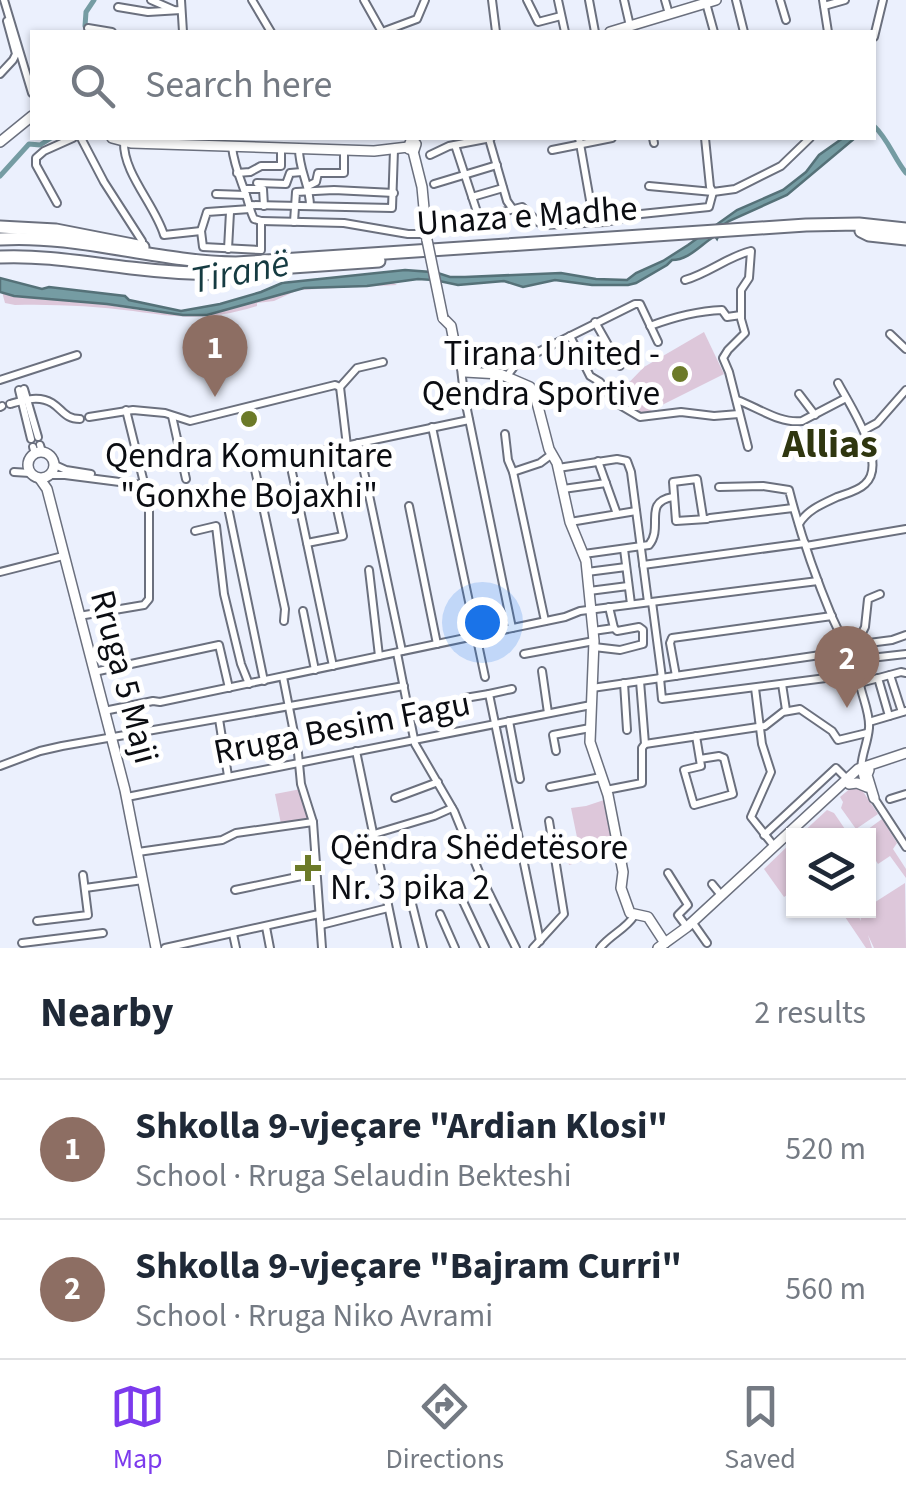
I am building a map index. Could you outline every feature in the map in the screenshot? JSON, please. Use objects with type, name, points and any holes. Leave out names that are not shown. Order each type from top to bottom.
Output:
[{"type":"highway","name":"Unaza e Madhe","points":[[313,262],[860,228],[874,222],[905,229]]},
{"type":"highway","points":[[0,227],[56,230],[184,256],[313,262]]},
{"type":"highway","points":[[6,242],[55,241],[225,263],[313,262]]},
{"type":"highway","points":[[6,242],[194,269],[234,270],[313,262]]},
{"type":"highway","points":[[0,256],[220,274],[291,271],[313,262]]},
{"type":"main road","points":[[617,30],[704,2]]},
{"type":"main road","points":[[0,142],[30,118]]},
{"type":"main road","points":[[118,140],[344,150],[394,150],[413,145],[443,318],[451,326],[461,368],[470,374],[506,376],[533,391],[558,468],[587,572],[594,640],[592,752],[606,790],[623,872],[622,892],[630,914],[648,917],[664,946],[691,926],[848,781],[866,787]]},
{"type":"main road","points":[[36,446],[30,459],[36,472]]},
{"type":"main road","name":"Rruga 5 Maji","points":[[36,446],[52,458],[36,472],[46,490],[127,796],[156,948]]},
{"type":"main road","points":[[691,926],[848,781],[863,770],[906,755]]},
{"type":"main road","points":[[863,770],[874,798]]},
{"type":"street","points":[[0,74],[16,54],[4,0]]},
{"type":"street","points":[[151,0],[178,10]]},
{"type":"street","points":[[180,30],[181,0]]},
{"type":"street","points":[[252,0],[270,30]]},
{"type":"street","points":[[364,0],[381,30]]},
{"type":"street","points":[[387,30],[417,18],[425,0]]},
{"type":"street","points":[[492,0],[496,30]]},
{"type":"street","points":[[526,0],[538,22],[561,16]]},
{"type":"street","points":[[558,0],[564,30]]},
{"type":"street","points":[[589,0],[594,30]]},
{"type":"street","points":[[624,0],[630,26]]},
{"type":"street","points":[[665,0],[669,14]]},
{"type":"street","points":[[736,0],[744,30]]},
{"type":"street","points":[[780,0],[786,20]]},
{"type":"street","points":[[828,30],[823,3],[845,0]]},
{"type":"street","points":[[876,30],[883,0]]},
{"type":"street","points":[[704,2],[713,30]]},
{"type":"street","points":[[118,7],[148,12],[178,10]]},
{"type":"street","points":[[6,21],[30,87]]},
{"type":"street","points":[[88,28],[100,30]]},
{"type":"street","points":[[57,202],[36,165],[36,158],[69,140]]},
{"type":"street","points":[[82,140],[142,241]]},
{"type":"street","points":[[491,140],[512,208]]},
{"type":"street","points":[[430,155],[459,142],[464,174],[479,218],[522,207],[542,225],[611,222],[640,214],[711,205],[713,192],[705,140]]},
{"type":"street","points":[[649,186],[713,192],[735,189],[781,166],[808,140]]},
{"type":"street","points":[[552,150],[579,141],[592,223]]},
{"type":"street","points":[[124,142],[126,161],[164,235],[202,230]]},
{"type":"street","points":[[232,147],[236,173],[254,219],[344,223],[426,237]]},
{"type":"street","points":[[236,173],[261,166],[281,166],[281,148]]},
{"type":"street","points":[[299,149],[310,206]]},
{"type":"street","points":[[309,188],[318,173],[344,173],[344,150]]},
{"type":"street","points":[[261,221],[261,250],[204,248],[202,244],[207,212],[264,206],[391,208],[394,150]]},
{"type":"street","points":[[434,184],[497,165]]},
{"type":"street","points":[[254,170],[257,186],[264,191],[264,206]]},
{"type":"street","points":[[216,194],[286,184],[290,174],[302,172]]},
{"type":"street","points":[[294,222],[296,192],[309,188],[394,193]]},
{"type":"street","points":[[472,197],[504,188]]},
{"type":"street","points":[[228,249],[230,212]]},
{"type":"street","points":[[685,280],[751,251],[749,278],[741,290],[744,336],[723,356],[748,448]]},
{"type":"street","points":[[506,376],[519,362],[638,303],[658,342]]},
{"type":"street","points":[[650,326],[674,316],[718,309],[727,318],[741,315]]},
{"type":"street","points":[[595,322],[620,366]]},
{"type":"street","points":[[890,334],[906,348]]},
{"type":"street","points":[[570,336],[590,376],[600,382],[612,401],[642,418],[675,412],[739,414]]},
{"type":"street","points":[[0,380],[19,383],[77,354]]},
{"type":"street","points":[[4,406],[24,400],[46,400],[67,417],[126,410],[172,414],[190,421],[340,386],[357,368],[383,362]]},
{"type":"street","points":[[461,368],[460,379],[512,628]]},
{"type":"street","name":"Rruga 5 Maji","points":[[19,383],[36,446]]},
{"type":"street","points":[[798,526],[814,508],[868,482],[873,464],[864,430],[838,383]]},
{"type":"street","points":[[340,386],[347,446]]},
{"type":"street","points":[[864,430],[877,423],[906,390]]},
{"type":"street","points":[[799,394],[816,414]]},
{"type":"street","points":[[736,400],[791,422],[802,421],[846,398]]},
{"type":"street","points":[[79,616],[144,605],[149,599],[150,512],[126,410]]},
{"type":"street","points":[[172,414],[186,479]]},
{"type":"street","points":[[284,621],[285,609],[254,465],[469,420]]},
{"type":"street","points":[[432,428],[485,677]]},
{"type":"street","points":[[505,434],[545,622]]},
{"type":"street","points":[[358,444],[414,740],[452,808],[516,948]]},
{"type":"street","points":[[307,543],[343,536],[324,450]]},
{"type":"street","points":[[513,472],[540,463],[552,454]]},
{"type":"street","points":[[289,458],[333,666]]},
{"type":"street","points":[[558,468],[624,459],[630,468],[662,699],[857,674]]},
{"type":"street","points":[[598,462],[617,514]]},
{"type":"street","points":[[36,472],[143,483]]},
{"type":"street","points":[[706,518],[697,479],[673,482],[676,521],[706,518],[794,508]]},
{"type":"street","points":[[563,489],[606,482]]},
{"type":"street","points":[[720,487],[789,490],[818,581],[860,683],[868,722],[863,770],[866,787],[903,836],[906,848]]},
{"type":"street","points":[[225,493],[264,680]]},
{"type":"street","points":[[584,554],[649,545],[654,540],[658,503],[673,497]]},
{"type":"street","points":[[408,506],[437,644]]},
{"type":"street","points":[[570,522],[636,512]]},
{"type":"street","points":[[195,531],[216,526],[224,594],[248,684]]},
{"type":"street","points":[[643,565],[906,529]]},
{"type":"street","points":[[624,549],[631,604]]},
{"type":"street","points":[[0,572],[64,556]]},
{"type":"street","points":[[587,572],[626,567]]},
{"type":"street","points":[[369,570],[379,656]]},
{"type":"street","points":[[104,711],[545,622],[591,609],[818,581]]},
{"type":"street","points":[[589,591],[628,586]]},
{"type":"street","points":[[856,644],[865,627],[868,600],[880,594]]},
{"type":"street","points":[[594,640],[620,650],[643,644],[642,628],[614,628],[609,607]]},
{"type":"street","points":[[303,611],[315,670]]},
{"type":"street","points":[[676,676],[670,639],[832,616]]},
{"type":"street","points":[[524,654],[594,640],[614,628]]},
{"type":"street","points":[[592,688],[906,635]]},
{"type":"street","points":[[94,672],[220,644],[229,688]]},
{"type":"street","points":[[853,660],[906,654]]},
{"type":"street","points":[[542,672],[548,713]]},
{"type":"street","points":[[860,683],[906,673]]},
{"type":"street","points":[[868,722],[904,711],[890,674]]},
{"type":"street","points":[[283,676],[302,784],[314,822],[322,948]]},
{"type":"street","points":[[878,678],[890,716]]},
{"type":"street","points":[[606,790],[642,782],[645,744],[640,681]]},
{"type":"street","points":[[624,684],[628,730]]},
{"type":"street","points":[[782,684],[786,710]]},
{"type":"street","points":[[0,766],[40,751],[404,686]]},
{"type":"street","points":[[755,688],[763,748],[772,772],[750,817],[774,846]]},
{"type":"street","points":[[465,698],[512,689]]},
{"type":"street","points":[[489,694],[540,941]]},
{"type":"street","name":"Rruga Besim Fagu","points":[[127,796],[591,705]]},
{"type":"street","points":[[645,744],[760,727],[786,710],[803,710],[838,740],[868,733]]},
{"type":"street","points":[[219,719],[228,776]]},
{"type":"street","name":"Rruga Besim Fagu","points":[[508,720],[520,780]]},
{"type":"street","points":[[556,751],[554,734],[590,728]]},
{"type":"street","points":[[696,736],[700,767],[684,770],[694,805],[733,794],[724,758],[700,759]]},
{"type":"street","points":[[356,751],[397,948]]},
{"type":"street","points":[[764,835],[836,768],[848,781]]},
{"type":"street","points":[[550,787],[601,776]]},
{"type":"street","points":[[395,798],[438,782]]},
{"type":"street","points":[[890,799],[906,795]]},
{"type":"street","points":[[374,834],[452,808]]},
{"type":"street","points":[[788,813],[798,824]]},
{"type":"street","points":[[533,948],[564,914],[549,821]]},
{"type":"street","points":[[138,852],[314,822]]},
{"type":"street","points":[[235,890],[316,874]]},
{"type":"street","points":[[668,874],[688,905],[678,914],[707,943]]},
{"type":"street","points":[[38,921],[88,916],[82,875]]},
{"type":"street","points":[[84,888],[143,880]]},
{"type":"street","points":[[712,884],[722,895]]},
{"type":"street","points":[[458,893],[485,948]]},
{"type":"street","points":[[412,904],[422,948]]},
{"type":"street","points":[[321,925],[388,908]]},
{"type":"street","points":[[165,948],[320,914]]},
{"type":"street","points":[[440,914],[455,948]]},
{"type":"street","points":[[600,948],[634,916]]},
{"type":"street","points":[[266,926],[270,948]]},
{"type":"street","points":[[22,943],[103,933]]},
{"type":"street","points":[[232,934],[236,948]]},
{"type":"shaded area","points":[[357,287],[298,290],[240,311],[195,317],[15,305],[5,303],[2,292],[195,315],[212,314],[304,288]]},
{"type":"shaded area","name":"Tirana United - Qendra Sportive","points":[[704,332],[724,374],[640,416],[613,399],[644,367]]},
{"type":"shaded area","points":[[852,787],[860,787],[878,814],[855,828],[841,808],[840,797]]},
{"type":"shaded area","points":[[301,789],[308,820],[281,824],[275,794]]},
{"type":"shaded area","points":[[604,800],[612,844],[593,851],[595,857],[569,865],[567,856],[580,852],[571,808]]},
{"type":"shaded area","points":[[827,810],[844,828],[808,828]]},
{"type":"shaded area","points":[[882,819],[897,843],[893,849],[906,869],[906,878],[890,856],[878,864],[876,828],[870,828]]},
{"type":"shaded area","points":[[786,848],[786,896],[784,897],[764,869]]},
{"type":"shaded area","points":[[905,883],[906,948],[874,948],[868,935],[872,948],[866,948],[846,918],[876,918],[876,902]]},
{"type":"water","points":[[840,140],[853,140],[787,195],[729,221],[717,239],[715,236],[689,255],[672,260],[636,283],[592,285],[555,280],[523,287],[504,281],[458,285],[439,281],[438,273],[465,277],[561,273],[627,280],[663,261],[737,210],[783,190],[806,172],[819,155]]},
{"type":"water","points":[[405,270],[431,272],[432,280],[304,288],[207,315],[0,292],[0,278],[42,289],[125,296],[181,311],[220,304],[282,283]]},
{"type":"waterway","points":[[85,26],[86,12],[94,0]]},
{"type":"waterway","points":[[876,128],[906,173]]},
{"type":"waterway","points":[[0,176],[29,144],[40,145],[48,140]]},
{"type":"place","name":"Tirana United - Qendra Sportive","points":[[680,374]]},
{"type":"place","name":"Shkolla 9-vjeçare \"Ardian Klosi\"","points":[[215,397]]},
{"type":"place","name":"Qendra Komunitare \"Gonxhe Bojaxhi\"","points":[[249,419]]},
{"type":"place","name":"Shkolla 9-vjeçare \"Bajram Curri\"","points":[[847,708]]},
{"type":"place","name":"Qëndra Shëdetësore Nr. 3 pika 2","points":[[308,868]]},
{"type":"district","name":"Allias","points":[[830,444]]},
{"type":"water label","name":"Tiranë","points":[[240,272]]}]
